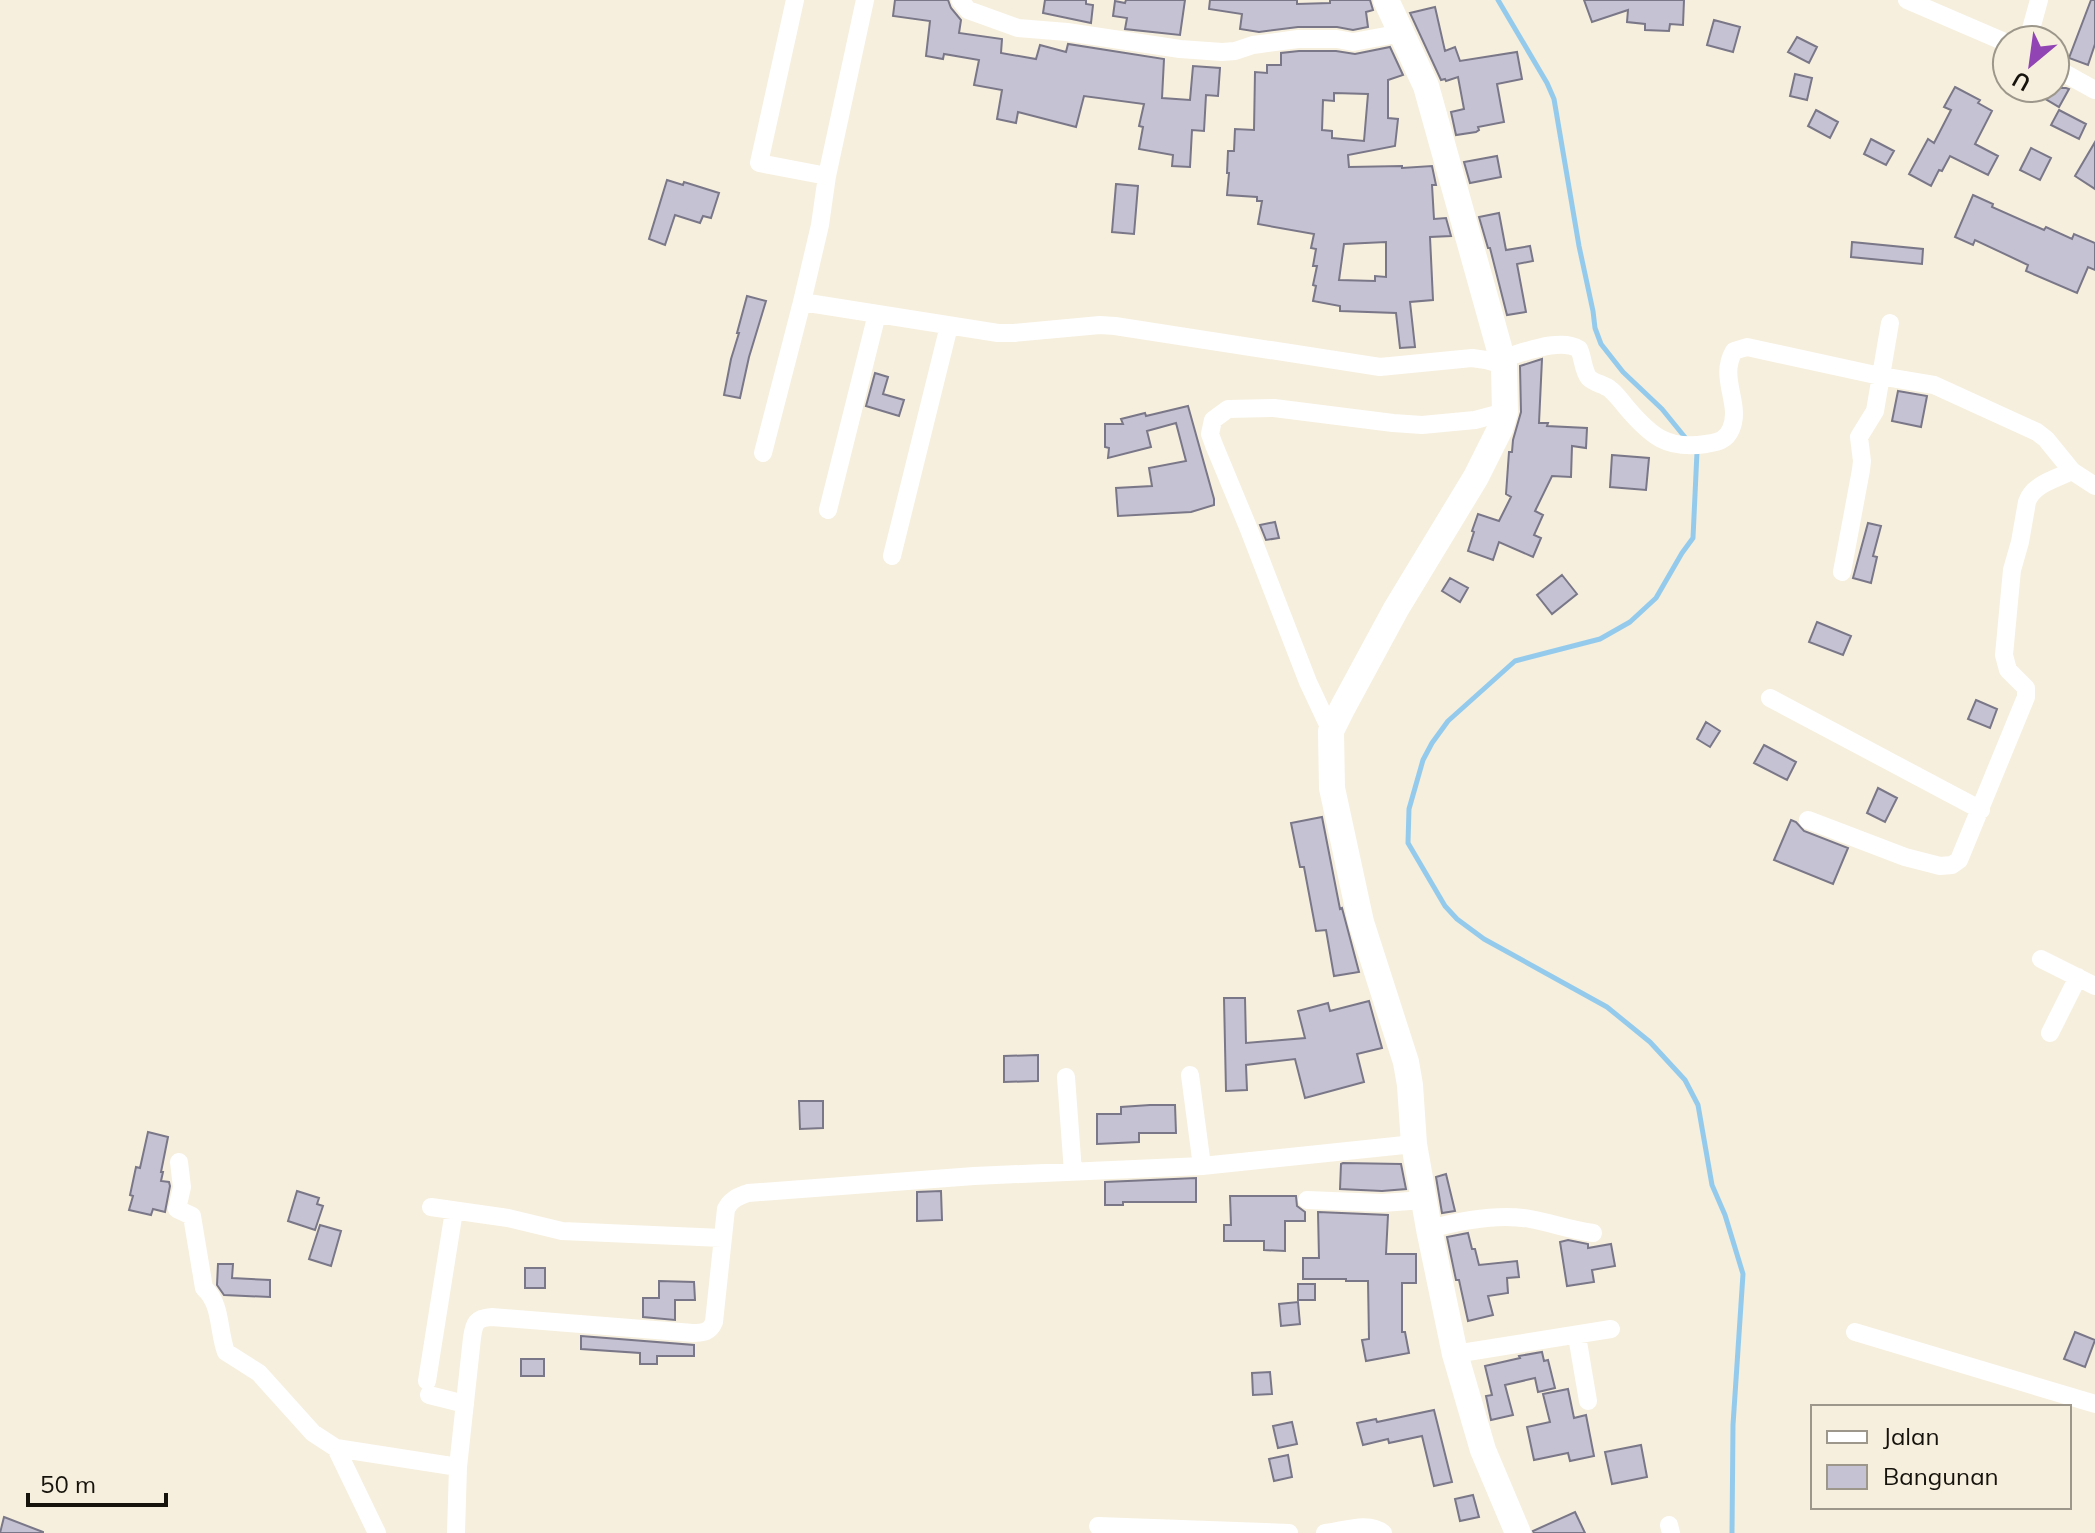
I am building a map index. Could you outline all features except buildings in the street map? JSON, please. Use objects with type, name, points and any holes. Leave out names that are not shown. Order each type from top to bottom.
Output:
[{"type":"street","points":[[795,0],[752,162],[827,176]]},
{"type":"street","points":[[763,453],[820,225],[827,176],[865,0]]},
{"type":"street","points":[[960,0],[968,10],[1018,28],[1180,49],[1222,52],[1298,39],[1353,42],[1402,33]]},
{"type":"street","points":[[1331,731],[1396,609],[1476,477],[1505,412],[1504,362],[1426,86],[1386,0]]},
{"type":"street","points":[[1907,0],[1991,36]]},
{"type":"street","points":[[2032,24],[2039,0]]},
{"type":"street","points":[[2071,77],[2095,90]]},
{"type":"street","points":[[802,302],[949,326],[1014,333],[1115,326],[1370,366],[1391,367],[1472,358],[1504,362],[1566,344],[1579,349],[1587,376],[1614,391],[1656,438],[1675,445],[1722,441],[1732,428],[1734,418],[1727,376],[1731,354],[1747,347],[1945,389],[2024,425],[2046,439],[2072,471],[2095,486]]},
{"type":"street","points":[[828,510],[877,314]]},
{"type":"street","points":[[1842,572],[1861,470],[1859,437],[1875,411],[1890,323]]},
{"type":"street","points":[[892,556],[949,326]]},
{"type":"street","points":[[1505,412],[1475,420],[1422,425],[1274,408],[1228,409],[1213,420],[1210,434],[1308,682],[1331,731],[1332,788],[1361,922],[1406,1062],[1414,1144],[1455,1354],[1483,1450],[1518,1533]]},
{"type":"street","points":[[1808,820],[1905,857],[1947,866],[1959,860],[2026,697],[2026,688],[2008,670],[2004,655],[2012,570],[2029,495],[2072,471]]},
{"type":"street","points":[[1770,698],[1981,810]]},
{"type":"street","points":[[2041,959],[2095,986]]},
{"type":"street","points":[[2050,1033],[2078,977]]},
{"type":"street","points":[[1190,1075],[1202,1166]]},
{"type":"street","points":[[1066,1077],[1073,1172]]},
{"type":"street","points":[[456,1533],[458,1467],[477,1321],[492,1317],[693,1333],[712,1328],[726,1209],[729,1201],[748,1193],[974,1176],[1202,1166],[1414,1144]]},
{"type":"street","points":[[179,1162],[182,1187],[177,1209],[192,1216],[204,1288],[216,1308],[226,1352],[259,1373],[313,1433],[336,1448],[458,1467]]},
{"type":"street","points":[[1307,1200],[1382,1203],[1424,1200]]},
{"type":"street","points":[[431,1207],[508,1218],[562,1231],[722,1238]]},
{"type":"street","points":[[454,1211],[428,1388],[465,1404]]},
{"type":"street","points":[[1429,1229],[1460,1221],[1519,1218],[1593,1233]]},
{"type":"street","points":[[1455,1354],[1611,1329]]},
{"type":"street","points":[[1855,1332],[2095,1404]]},
{"type":"street","points":[[1577,1336],[1588,1401]]},
{"type":"street","points":[[336,1448],[377,1533]]},
{"type":"street","points":[[1098,1526],[1289,1533]]},
{"type":"street","points":[[1325,1533],[1366,1527],[1383,1533]]},
{"type":"waterway","points":[[1498,0],[1554,99],[1579,246],[1601,344],[1688,441]]},
{"type":"waterway","points":[[1694,449],[1697,452],[1693,538],[1656,598],[1630,622],[1600,639],[1515,661],[1448,721],[1423,760],[1409,809],[1408,843],[1445,906],[1457,919],[1484,939],[1607,1007],[1650,1042],[1685,1080],[1698,1105],[1712,1185],[1725,1215],[1743,1274],[1733,1425],[1732,1533]]}]
